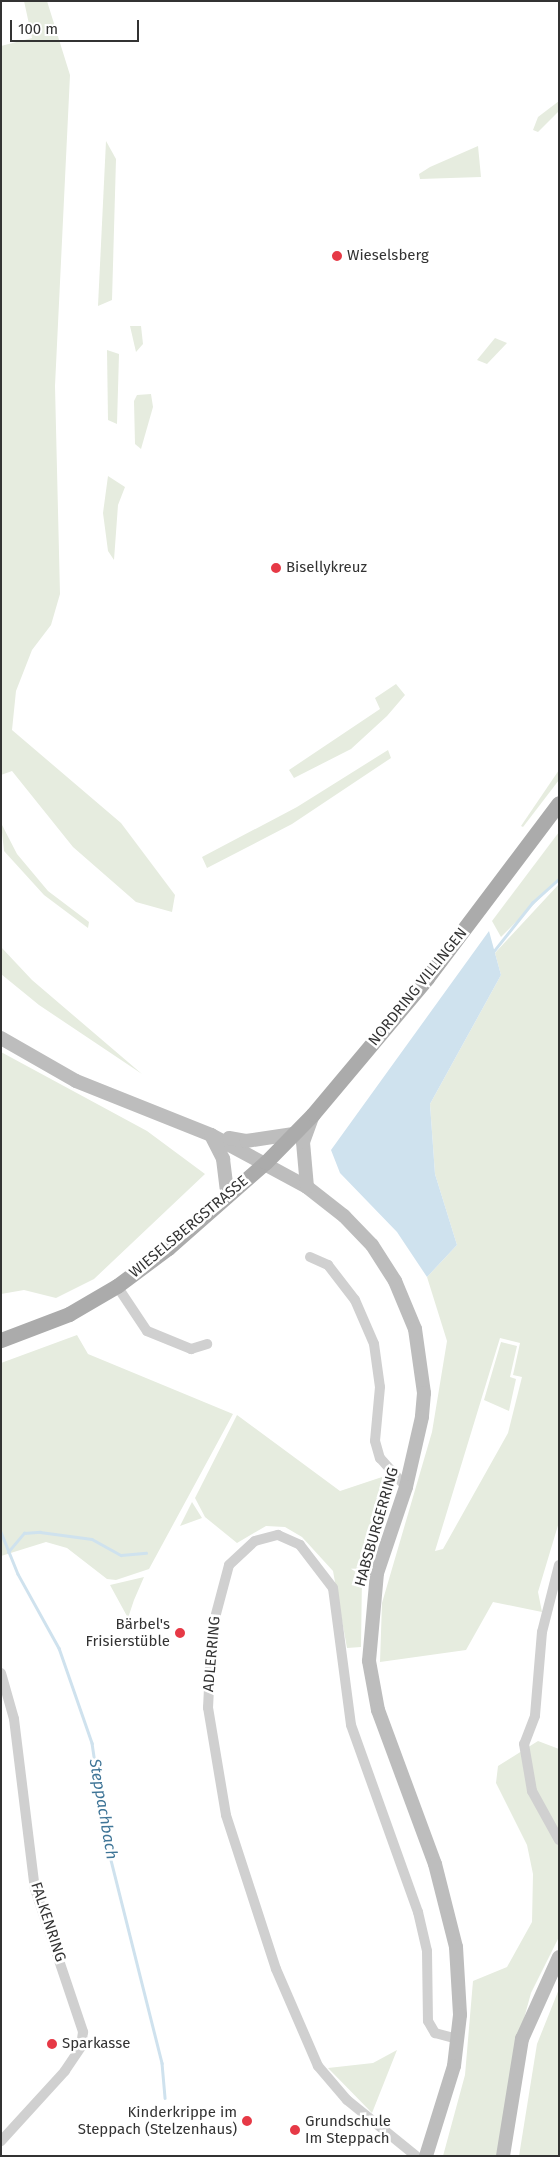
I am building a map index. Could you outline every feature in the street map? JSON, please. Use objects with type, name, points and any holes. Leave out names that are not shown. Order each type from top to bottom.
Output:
[{"type":"main road","name":"NORDRING VILLINGEN","points":[[266,1162],[313,1114],[427,978],[559,803]]},
{"type":"main road","name":"WIESELSBERGSTRASSE","points":[[1,1340],[69,1314],[117,1286],[228,1197],[266,1162]]},
{"type":"street","points":[[1,1038],[76,1081],[211,1135],[246,1141],[293,1134]]},
{"type":"street","points":[[307,1187],[303,1142],[313,1114]]},
{"type":"street","points":[[211,1135],[223,1159],[228,1197]]},
{"type":"street","name":"HABSBURGERRING","points":[[211,1135],[266,1162],[307,1187],[344,1216],[372,1245],[395,1280],[415,1329],[424,1393],[406,1487],[377,1573],[369,1661],[388,1744],[447,1902],[456,1948],[458,2039],[443,2112],[426,2156]]},
{"type":"street","points":[[310,1257],[328,1265],[355,1300],[374,1344],[380,1387],[375,1441],[380,1458],[406,1487]]},
{"type":"street","points":[[117,1286],[147,1331],[191,1349],[207,1344]]},
{"type":"street","name":"ADLERRING","points":[[416,2156],[347,2100],[318,2066],[276,1969],[226,1815],[208,1708],[212,1628],[229,1565],[254,1541],[278,1536],[300,1545],[333,1588],[351,1725],[418,1912],[427,1951],[428,2021],[435,2033],[458,2039]]},
{"type":"street","points":[[559,1565],[542,1632],[535,1716],[524,1744],[532,1791],[559,1840]]},
{"type":"street","name":"FALKENRING","points":[[1,1673],[14,1719],[35,1890],[83,2032],[81,2047],[65,2071],[1,2141]]},
{"type":"street","points":[[503,2156],[522,2039],[559,1957]]},
{"type":"shaded area","points":[[24,1],[47,1],[70,75],[55,386],[60,594],[51,625],[32,650],[16,691],[12,730],[121,823],[175,895],[172,912],[136,902],[73,847],[12,771],[1,775],[1,46],[32,38]]},
{"type":"shaded area","points":[[559,101],[559,111],[538,132],[533,130],[538,117]]},
{"type":"shaded area","points":[[106,141],[116,159],[112,300],[98,306]]},
{"type":"shaded area","points":[[478,146],[481,177],[420,179],[419,174],[430,167]]},
{"type":"shaded area","points":[[130,326],[141,326],[143,344],[136,352]]},
{"type":"shaded area","points":[[495,338],[507,343],[487,364],[477,360]]},
{"type":"shaded area","points":[[107,350],[119,354],[117,424],[108,420]]},
{"type":"shaded area","points":[[151,394],[153,407],[141,449],[135,444],[134,401],[137,395]]},
{"type":"shaded area","points":[[108,476],[125,487],[118,505],[114,560],[108,551],[103,513]]},
{"type":"shaded area","points":[[396,684],[405,695],[387,716],[351,749],[294,778],[289,770],[380,709],[375,698]]},
{"type":"shaded area","points":[[388,750],[391,758],[292,824],[207,868],[202,857],[297,807]]},
{"type":"shaded area","points":[[559,770],[559,780],[523,827],[521,826]]},
{"type":"shaded area","points":[[1,823],[17,854],[48,891],[89,922],[88,928],[44,895],[4,851]]},
{"type":"shaded area","points":[[559,832],[559,879],[501,937],[492,921]]},
{"type":"shaded area","points":[[559,884],[559,1522],[538,1592],[542,1612],[493,1602],[466,1650],[380,1662],[382,1603],[432,1432],[447,1341],[427,1277],[457,1245],[435,1174],[430,1104],[501,975],[495,953]],"holes":[[[500,1338],[520,1343],[513,1375],[522,1377],[508,1433],[443,1549],[435,1551]]]},
{"type":"shaded area","points":[[1,947],[32,980],[142,1074],[39,1005],[1,974]]},
{"type":"shaded area","points":[[1,1052],[147,1131],[205,1174],[94,1279],[56,1298],[24,1290],[1,1294]]},
{"type":"shaded area","points":[[77,1335],[88,1354],[233,1414],[149,1569],[116,1580],[107,1579],[67,1548],[46,1542],[1,1556],[1,1363]]},
{"type":"shaded area","points":[[501,1342],[517,1346],[510,1377],[516,1379],[509,1411],[484,1400]]},
{"type":"shaded area","points":[[237,1415],[340,1491],[382,1477],[387,1501],[384,1517],[362,1576],[361,1647],[347,1648],[333,1571],[302,1537],[285,1527],[266,1526],[237,1543],[205,1517],[195,1498]]},
{"type":"shaded area","points":[[192,1502],[202,1518],[180,1526]]},
{"type":"shaded area","points":[[144,1577],[134,1600],[128,1618],[110,1585]]},
{"type":"shaded area","points":[[538,1741],[559,1749],[559,1937],[531,1993],[513,2059],[499,2156],[443,2156],[465,2075],[473,1981],[507,1967],[532,1922],[533,1874],[527,1845],[496,1783],[498,1766]]},
{"type":"shaded area","points":[[559,1989],[559,2156],[519,2156],[537,2044]]},
{"type":"shaded area","points":[[397,2050],[372,2113],[328,2068],[373,2063]]},
{"type":"water","points":[[489,931],[501,975],[430,1104],[435,1174],[457,1245],[427,1277],[397,1232],[340,1173],[331,1150]]},
{"type":"waterway","points":[[493,952],[532,903],[559,879]]},
{"type":"waterway","name":"Steppachbach","points":[[1,1532],[18,1574],[59,1648],[92,1743],[107,1844],[162,2063],[165,2098]]},
{"type":"waterway","points":[[8,1552],[24,1533],[40,1532],[92,1539],[121,1555],[146,1553]]},
{"type":"place","name":"Wieselsberg","points":[[337,256]]},
{"type":"place","name":"Bisellykreuz","points":[[276,568]]},
{"type":"place","name":"Bärbel's Frisierstüble","points":[[180,1633]]},
{"type":"place","name":"Sparkasse","points":[[52,2044]]},
{"type":"place","name":"Kinderkrippe im Steppach (Stelzenhaus)","points":[[247,2121]]},
{"type":"place","name":"Grundschule Im Steppach","points":[[295,2130]]}]
